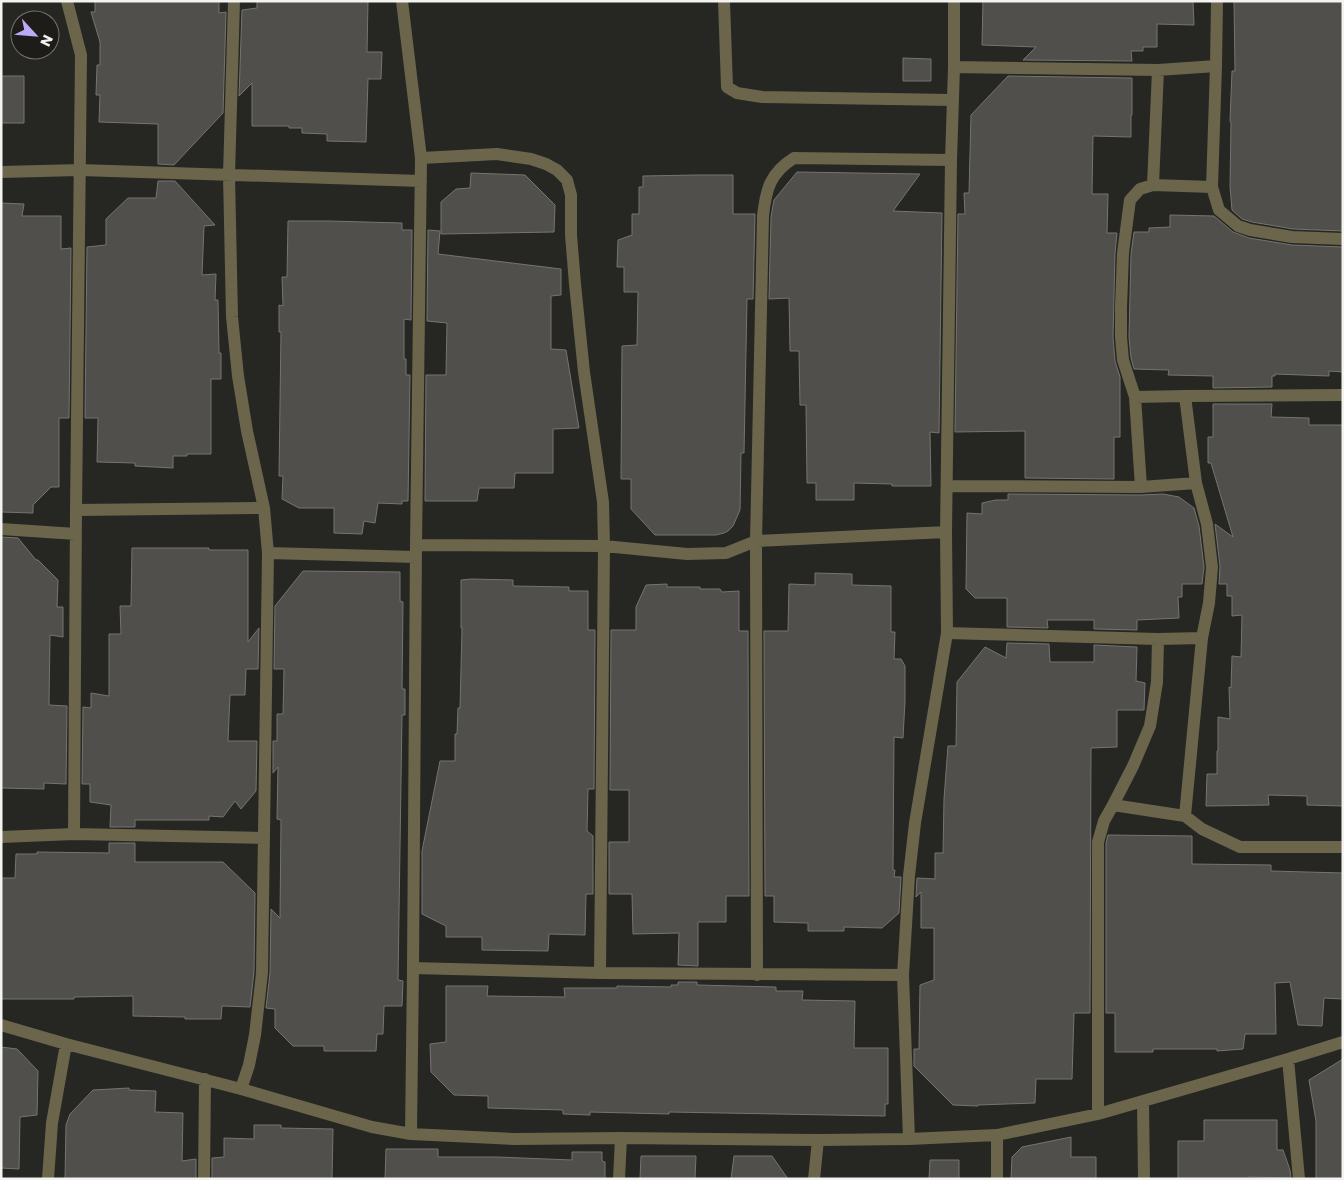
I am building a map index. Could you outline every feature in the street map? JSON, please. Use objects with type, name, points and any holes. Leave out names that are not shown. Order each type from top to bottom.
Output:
[{"type":"street","points":[[67,1],[82,55],[74,834]]},
{"type":"street","points":[[234,1],[230,175],[232,317],[238,376],[264,508],[268,553],[262,973],[255,1035],[249,1065],[241,1089]]},
{"type":"street","points":[[402,1],[421,158],[411,1134]]},
{"type":"street","points":[[724,1],[727,87],[737,93],[762,97],[952,100]]},
{"type":"street","points":[[909,1140],[903,975],[909,876],[915,823],[947,633],[946,532],[954,1]]},
{"type":"street","points":[[1217,1],[1212,187],[1219,210],[1238,226],[1250,230],[1292,237],[1343,239]]},
{"type":"street","points":[[954,67],[1158,70],[1216,66]]},
{"type":"street","points":[[1153,185],[1158,70]]},
{"type":"street","points":[[421,158],[497,154],[531,159],[557,170],[567,180],[571,195],[571,235],[584,372],[604,502],[600,973]]},
{"type":"street","points":[[757,975],[756,541],[765,196],[772,178],[782,166],[794,158],[951,160]]},
{"type":"street","points":[[1,172],[80,170],[421,181]]},
{"type":"street","points":[[1142,487],[1135,397],[1122,360],[1123,253],[1130,200],[1140,189],[1153,185],[1212,187]]},
{"type":"street","points":[[1135,397],[1343,395]]},
{"type":"street","points":[[1185,396],[1196,483],[1207,524],[1212,567],[1209,604],[1202,638],[1185,816]]},
{"type":"street","points":[[947,486],[1142,487],[1196,483]]},
{"type":"street","points":[[76,510],[264,508]]},
{"type":"street","points":[[1,529],[76,534]]},
{"type":"street","points":[[268,553],[604,546],[687,554],[726,552],[756,541],[946,532]]},
{"type":"street","points":[[947,633],[1158,639],[1202,638]]},
{"type":"street","points":[[1098,1114],[1098,842],[1104,821],[1133,766],[1150,726],[1157,682],[1158,639]]},
{"type":"street","points":[[1113,805],[1185,816],[1202,829],[1240,847],[1343,846]]},
{"type":"street","points":[[1,837],[74,834],[264,838]]},
{"type":"street","points":[[413,968],[600,973],[903,975]]},
{"type":"street","points":[[1,1025],[66,1044],[205,1079],[372,1127],[411,1134],[515,1139],[909,1140],[997,1135],[1098,1114],[1143,1102],[1343,1042]]},
{"type":"street","points":[[48,1179],[52,1124],[66,1044]]},
{"type":"street","points":[[1288,1059],[1299,1179]]},
{"type":"street","points":[[204,1179],[205,1079]]},
{"type":"street","points":[[1143,1102],[1144,1179]]},
{"type":"street","points":[[997,1135],[997,1179]]},
{"type":"street","points":[[619,1179],[621,1138]]},
{"type":"street","points":[[814,1179],[818,1140]]},
{"type":"building","points":[[95,1],[219,1],[219,13],[226,12],[223,113],[174,165],[158,164],[158,124],[99,122],[100,95],[96,95],[97,65],[100,65],[100,42],[91,12],[95,12]]},
{"type":"building","points":[[257,1],[368,1],[367,52],[382,52],[381,79],[368,79],[366,142],[327,141],[327,134],[302,133],[302,128],[289,128],[289,126],[252,126],[252,83],[239,96],[242,10],[257,8]]},
{"type":"building","points":[[983,1],[1193,1],[1194,25],[1157,24],[1157,47],[1143,47],[1143,51],[1131,51],[1132,61],[1023,60],[1036,47],[982,45]]},
{"type":"building","points":[[1234,1],[1343,1],[1343,231],[1293,229],[1252,222],[1242,219],[1232,210],[1230,121],[1232,71],[1235,71]]},
{"type":"building","points":[[903,58],[931,59],[931,81],[903,81]]},
{"type":"building","points":[[1,76],[24,76],[24,123],[1,123]]},
{"type":"building","points":[[1008,76],[1132,78],[1131,137],[1093,136],[1092,194],[1108,194],[1107,233],[1117,233],[1113,337],[1115,361],[1120,377],[1120,437],[1114,437],[1114,479],[1025,478],[1025,431],[955,432],[958,214],[965,214],[964,193],[969,193],[971,115]]},
{"type":"building","points":[[797,172],[920,174],[893,211],[942,213],[939,433],[930,432],[931,486],[892,486],[892,484],[854,483],[854,500],[816,500],[816,483],[807,483],[806,405],[800,405],[799,351],[790,351],[789,298],[769,299],[771,217],[774,200]]},
{"type":"building","points":[[471,173],[525,175],[555,205],[554,232],[441,234],[441,202],[456,189],[470,188]]},
{"type":"building","points":[[733,175],[733,214],[755,214],[753,299],[747,299],[744,453],[741,453],[740,510],[733,526],[724,533],[716,535],[655,535],[631,509],[631,479],[621,479],[622,346],[637,345],[638,292],[624,292],[624,267],[617,267],[618,240],[632,235],[632,214],[639,214],[639,187],[643,187],[643,176]]},
{"type":"building","points":[[158,181],[175,181],[215,225],[204,226],[202,275],[216,274],[215,300],[218,300],[219,353],[221,353],[221,379],[211,379],[211,454],[173,456],[173,468],[135,466],[135,463],[97,462],[98,418],[85,418],[87,247],[106,245],[106,219],[128,198],[156,198]]},
{"type":"building","points":[[1,203],[24,204],[22,216],[61,216],[61,249],[71,248],[69,418],[59,418],[59,487],[51,487],[33,505],[33,513],[1,512]]},
{"type":"building","points":[[1170,215],[1214,216],[1233,232],[1249,238],[1292,245],[1343,247],[1343,372],[1329,371],[1329,376],[1275,374],[1275,376],[1272,376],[1272,387],[1213,388],[1213,376],[1168,375],[1169,370],[1134,369],[1129,337],[1131,254],[1134,232],[1149,232],[1149,228],[1170,227]]},
{"type":"building","points":[[288,221],[402,223],[402,230],[412,230],[411,320],[404,319],[404,359],[406,359],[406,375],[410,375],[408,501],[402,501],[402,504],[378,503],[375,523],[364,521],[362,534],[334,533],[334,508],[299,508],[282,499],[283,476],[279,476],[281,332],[279,332],[279,305],[283,306],[282,277],[287,277]]},
{"type":"building","points":[[428,230],[440,231],[438,254],[561,269],[561,295],[551,296],[551,349],[566,350],[579,428],[553,429],[553,473],[515,473],[514,488],[479,488],[477,501],[425,501],[426,375],[446,375],[447,323],[427,321]]},
{"type":"building","points":[[1213,404],[1272,404],[1271,417],[1309,418],[1309,425],[1343,425],[1343,806],[1307,805],[1307,796],[1268,795],[1269,805],[1206,806],[1207,774],[1217,774],[1218,717],[1230,719],[1229,687],[1231,688],[1232,656],[1241,657],[1242,615],[1232,616],[1232,596],[1227,596],[1227,584],[1219,584],[1220,566],[1215,524],[1233,537],[1211,463],[1208,463],[1208,437],[1213,437]]},
{"type":"building","points":[[1008,494],[1163,494],[1179,497],[1194,508],[1199,526],[1204,567],[1202,584],[1182,584],[1182,597],[1178,597],[1179,618],[1137,620],[1137,630],[1094,629],[1094,620],[1047,620],[1048,628],[1007,627],[1007,598],[975,598],[966,589],[967,513],[982,514],[982,503],[1008,500]]},
{"type":"building","points":[[1,537],[18,538],[36,560],[58,580],[57,607],[63,607],[63,637],[50,635],[49,705],[67,706],[66,784],[44,783],[44,789],[1,788]]},
{"type":"building","points":[[132,548],[248,550],[248,642],[259,628],[258,669],[246,669],[245,695],[230,695],[228,741],[257,741],[256,791],[241,809],[235,801],[223,817],[209,816],[209,820],[135,820],[135,827],[110,827],[111,805],[90,802],[90,784],[82,784],[83,707],[91,708],[91,693],[109,696],[109,634],[121,634],[120,606],[131,606]]},
{"type":"building","points":[[303,571],[400,572],[400,601],[403,602],[402,689],[405,689],[405,715],[402,715],[398,980],[403,981],[402,1006],[384,1006],[383,1034],[377,1034],[376,1051],[324,1051],[324,1046],[293,1046],[275,1028],[275,1009],[266,1008],[270,973],[271,909],[280,918],[281,820],[277,819],[278,767],[273,773],[273,741],[277,741],[277,714],[283,714],[284,669],[274,669],[275,606]]},
{"type":"building","points":[[815,573],[852,574],[852,585],[891,586],[891,632],[895,632],[894,659],[901,659],[905,666],[903,738],[894,737],[893,870],[895,870],[894,877],[901,877],[899,913],[882,928],[844,927],[844,931],[808,931],[808,923],[774,922],[774,896],[765,896],[764,631],[788,631],[789,584],[815,585]]},
{"type":"building","points":[[461,580],[513,580],[513,586],[569,587],[569,591],[588,591],[588,630],[595,630],[594,789],[588,789],[587,831],[593,836],[593,894],[586,894],[585,935],[549,934],[548,951],[482,950],[482,937],[446,937],[446,926],[422,914],[422,851],[440,761],[455,761],[455,734],[457,734],[458,708],[460,708]]},
{"type":"building","points":[[667,584],[667,587],[700,587],[700,589],[720,589],[722,592],[739,591],[739,631],[748,631],[749,896],[726,896],[726,922],[698,922],[698,966],[678,965],[679,933],[633,934],[632,894],[609,894],[609,842],[629,842],[629,790],[610,790],[611,630],[636,630],[636,607],[646,585]]},
{"type":"building","points":[[1007,643],[1049,644],[1050,662],[1094,662],[1094,645],[1137,647],[1136,681],[1145,683],[1144,710],[1117,710],[1117,747],[1091,748],[1090,1013],[1074,1013],[1072,1079],[1036,1079],[1035,1103],[978,1106],[953,1105],[914,1066],[914,1049],[919,1049],[920,985],[934,980],[934,928],[921,928],[921,892],[916,897],[917,878],[935,879],[935,853],[943,853],[944,799],[948,746],[956,746],[957,682],[985,647],[1006,658]]},
{"type":"building","points":[[1108,835],[1192,836],[1192,864],[1271,865],[1271,871],[1343,873],[1343,999],[1324,998],[1322,1026],[1298,1025],[1290,982],[1275,983],[1276,1034],[1245,1034],[1243,1049],[1217,1051],[1217,1049],[1153,1049],[1153,1052],[1115,1052],[1115,1013],[1106,1013],[1106,843]]},
{"type":"building","points":[[109,843],[135,843],[135,862],[223,862],[255,893],[254,972],[250,1007],[222,1006],[221,1019],[185,1019],[185,1017],[133,1016],[133,996],[74,997],[74,999],[1,999],[1,878],[15,878],[16,854],[37,854],[37,852],[109,853]]},
{"type":"building","points":[[678,982],[697,982],[697,985],[776,987],[776,991],[803,991],[802,1000],[855,1001],[854,1048],[888,1048],[888,1104],[885,1104],[885,1116],[669,1112],[669,1114],[590,1112],[590,1115],[563,1114],[563,1110],[488,1108],[488,1096],[454,1095],[431,1072],[430,1044],[446,1042],[446,986],[488,986],[487,996],[565,997],[564,988],[617,988],[617,986],[671,987],[671,985],[678,985]]},
{"type":"building","points":[[1,1047],[17,1049],[38,1071],[37,1115],[20,1117],[19,1169],[1,1168]]},
{"type":"building","points":[[1343,1059],[1343,1179],[1316,1179],[1316,1121],[1309,1080]]},
{"type":"building","points":[[129,1088],[129,1090],[156,1091],[155,1112],[183,1113],[182,1161],[196,1159],[196,1179],[65,1179],[66,1125],[70,1114],[93,1090]]},
{"type":"building","points":[[1204,1120],[1277,1120],[1277,1150],[1283,1150],[1291,1178],[1178,1179],[1178,1141],[1204,1141]]},
{"type":"building","points":[[254,1125],[281,1125],[281,1128],[333,1129],[332,1179],[212,1179],[212,1158],[224,1157],[224,1138],[254,1139]]},
{"type":"building","points":[[1071,1137],[1071,1157],[1096,1157],[1096,1179],[1011,1179],[1012,1157],[1022,1147]]},
{"type":"building","points":[[386,1149],[438,1149],[438,1157],[572,1160],[572,1152],[602,1152],[602,1161],[605,1162],[605,1179],[385,1179]]},
{"type":"building","points":[[641,1156],[696,1156],[695,1179],[640,1179]]},
{"type":"building","points":[[734,1156],[772,1156],[788,1179],[731,1179]]},
{"type":"building","points":[[930,1160],[959,1160],[959,1179],[929,1179]]}]
